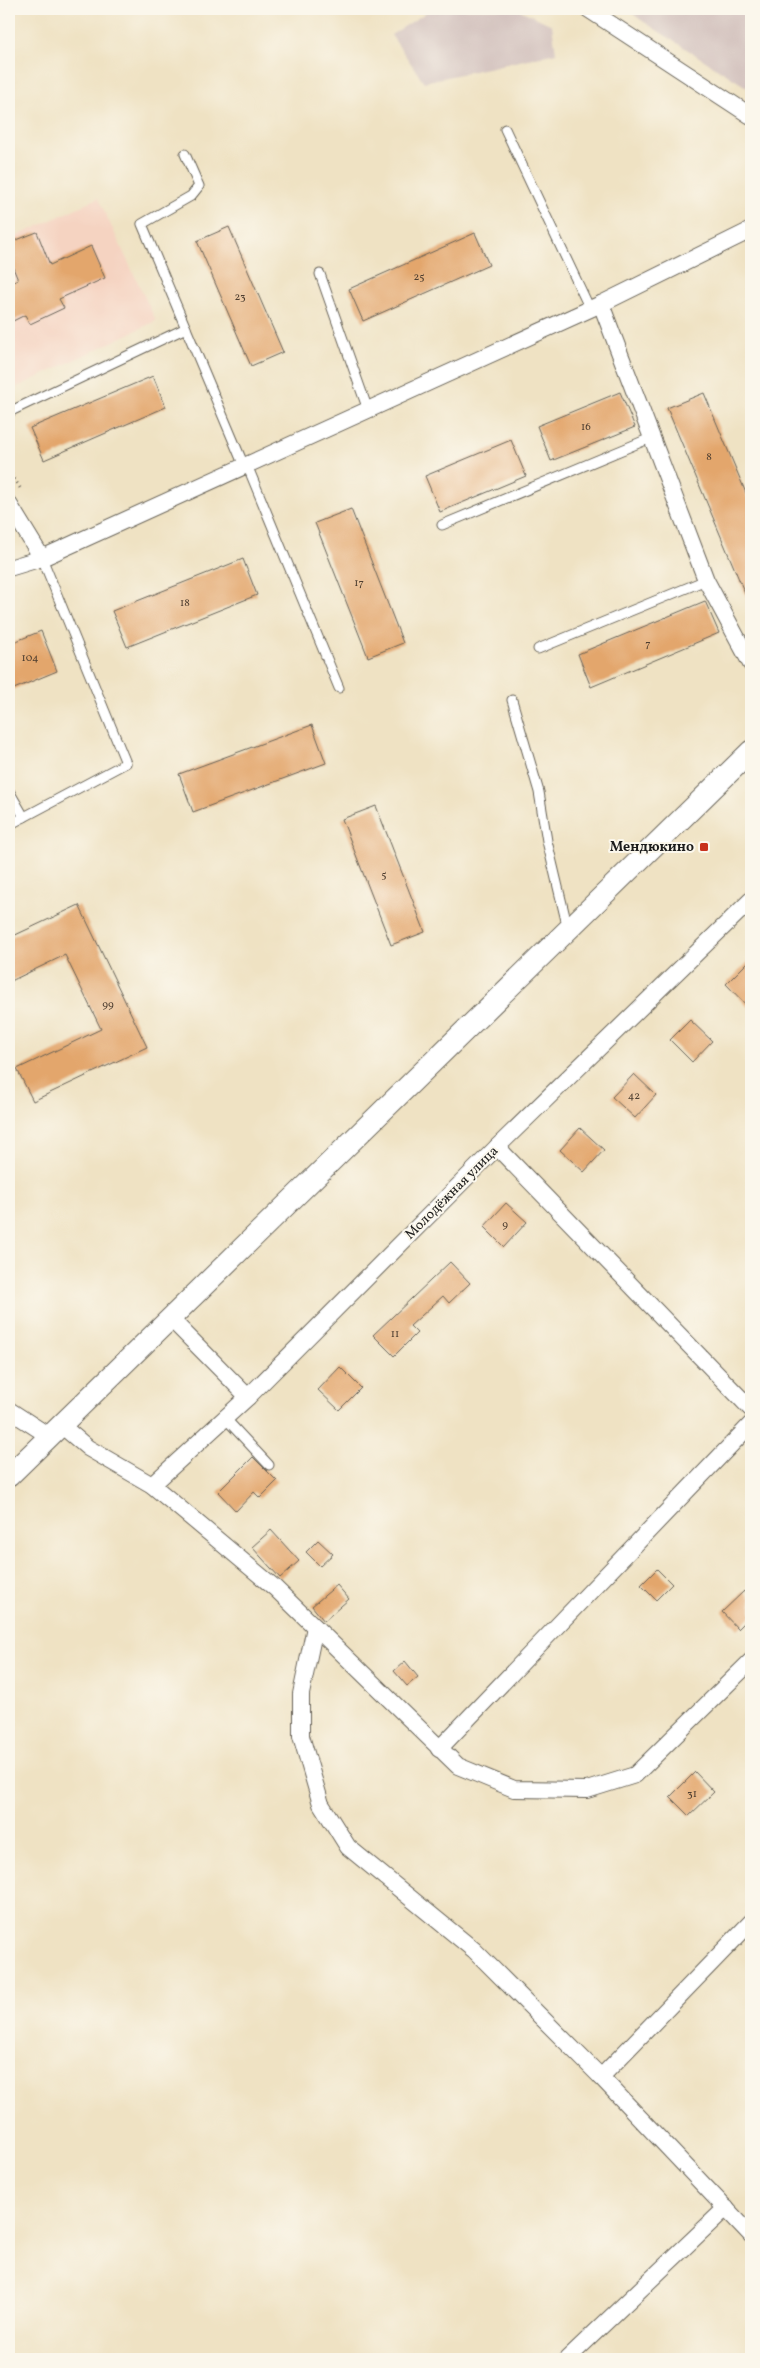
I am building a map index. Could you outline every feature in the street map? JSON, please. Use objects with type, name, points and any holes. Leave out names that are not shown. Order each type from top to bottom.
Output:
[{"type":"street","points":[[588,9],[751,116]]},
{"type":"street","points":[[9,568],[42,558],[368,410],[596,306],[751,230]]},
{"type":"street","points":[[596,306],[653,437],[706,580],[751,664]]},
{"type":"street","points":[[9,504],[42,558]]},
{"type":"street","points":[[9,1476],[751,751]]},
{"type":"street","name":"Молодёжная улица","points":[[152,1485],[248,1397],[497,1147],[748,909]]},
{"type":"street","points":[[497,1147],[751,1409]]},
{"type":"street","points":[[170,1318],[248,1397]]},
{"type":"street","points":[[9,1410],[55,1430],[152,1485],[275,1588],[458,1766],[514,1789],[586,1790],[635,1775],[751,1661]]},
{"type":"street","points":[[440,1749],[751,1424]]},
{"type":"street","points":[[315,1627],[301,1694],[301,1736],[321,1804],[348,1847],[474,1950],[601,2077],[726,2208],[746,2216],[751,2235]]},
{"type":"street","points":[[601,2077],[751,1922]]},
{"type":"street","points":[[567,2359],[726,2208]]},
{"type":"lane","points":[[504,129],[596,306]]},
{"type":"lane","points":[[185,154],[199,186],[191,196],[142,224],[339,688]]},
{"type":"lane","points":[[320,274],[368,410]]},
{"type":"lane","points":[[9,412],[186,328]]},
{"type":"lane","points":[[442,526],[653,437]]},
{"type":"lane","points":[[9,825],[126,763],[42,558]]},
{"type":"lane","points":[[538,649],[706,580]]},
{"type":"lane","points":[[512,700],[539,792],[547,841],[568,929]]},
{"type":"lane","points":[[9,791],[24,817]]},
{"type":"lane","points":[[225,1418],[269,1465]]},
{"type":"shaded area","points":[[432,9],[518,9],[552,25],[556,53],[424,82],[391,35]]},
{"type":"shaded area","points":[[627,9],[751,9],[751,90],[641,20]]},
{"type":"shaded area","points":[[98,198],[156,321],[9,391],[9,240]]},
{"type":"building","points":[[229,227],[283,352],[251,366],[197,241]]},
{"type":"building","points":[[37,232],[50,265],[91,246],[105,278],[59,299],[64,308],[30,324],[25,315],[9,323],[9,284],[18,280],[9,258],[9,243]]},
{"type":"building","points":[[475,233],[489,265],[363,321],[349,289]]},
{"type":"building","points":[[153,376],[166,407],[44,460],[30,428]]},
{"type":"building","points":[[620,392],[635,427],[551,461],[537,426]]},
{"type":"building","points":[[704,393],[751,505],[751,608],[667,408]]},
{"type":"building","points":[[511,440],[526,476],[440,512],[425,476]]},
{"type":"building","points":[[351,509],[403,643],[368,657],[315,523]]},
{"type":"building","points":[[243,559],[257,595],[127,647],[112,611]]},
{"type":"building","points":[[705,601],[719,633],[591,687],[578,654]]},
{"type":"building","points":[[41,631],[57,671],[9,691],[9,644]]},
{"type":"building","points":[[312,725],[326,763],[193,812],[179,774]]},
{"type":"building","points":[[376,806],[425,932],[391,945],[342,819]]},
{"type":"building","points":[[79,905],[147,1047],[33,1101],[17,1069],[101,1029],[65,955],[9,982],[9,938]]},
{"type":"building","points":[[751,959],[751,1010],[726,984]]},
{"type":"building","points":[[690,1020],[712,1041],[692,1062],[670,1040]]},
{"type":"building","points":[[634,1074],[656,1095],[635,1118],[612,1097]]},
{"type":"building","points":[[580,1128],[604,1150],[584,1172],[560,1150]]},
{"type":"building","points":[[506,1203],[527,1222],[504,1247],[484,1227]]},
{"type":"building","points":[[450,1262],[470,1283],[449,1303],[443,1296],[410,1326],[417,1333],[394,1356],[373,1335]]},
{"type":"building","points":[[340,1367],[361,1388],[339,1410],[318,1390]]},
{"type":"building","points":[[253,1457],[277,1481],[260,1498],[254,1492],[236,1511],[218,1492]]},
{"type":"building","points":[[271,1530],[299,1561],[280,1578],[252,1547]]},
{"type":"building","points":[[318,1540],[333,1554],[320,1566],[306,1552]]},
{"type":"building","points":[[657,1569],[672,1584],[656,1600],[641,1585]]},
{"type":"building","points":[[337,1585],[349,1599],[324,1621],[312,1606]]},
{"type":"building","points":[[744,1591],[751,1599],[751,1616],[738,1629],[722,1612]]},
{"type":"building","points":[[405,1661],[418,1677],[407,1686],[394,1671]]},
{"type":"building","points":[[695,1772],[714,1792],[689,1816],[670,1797]]},
{"type":"place","name":"Мендюкино","points":[[704,847]]}]
